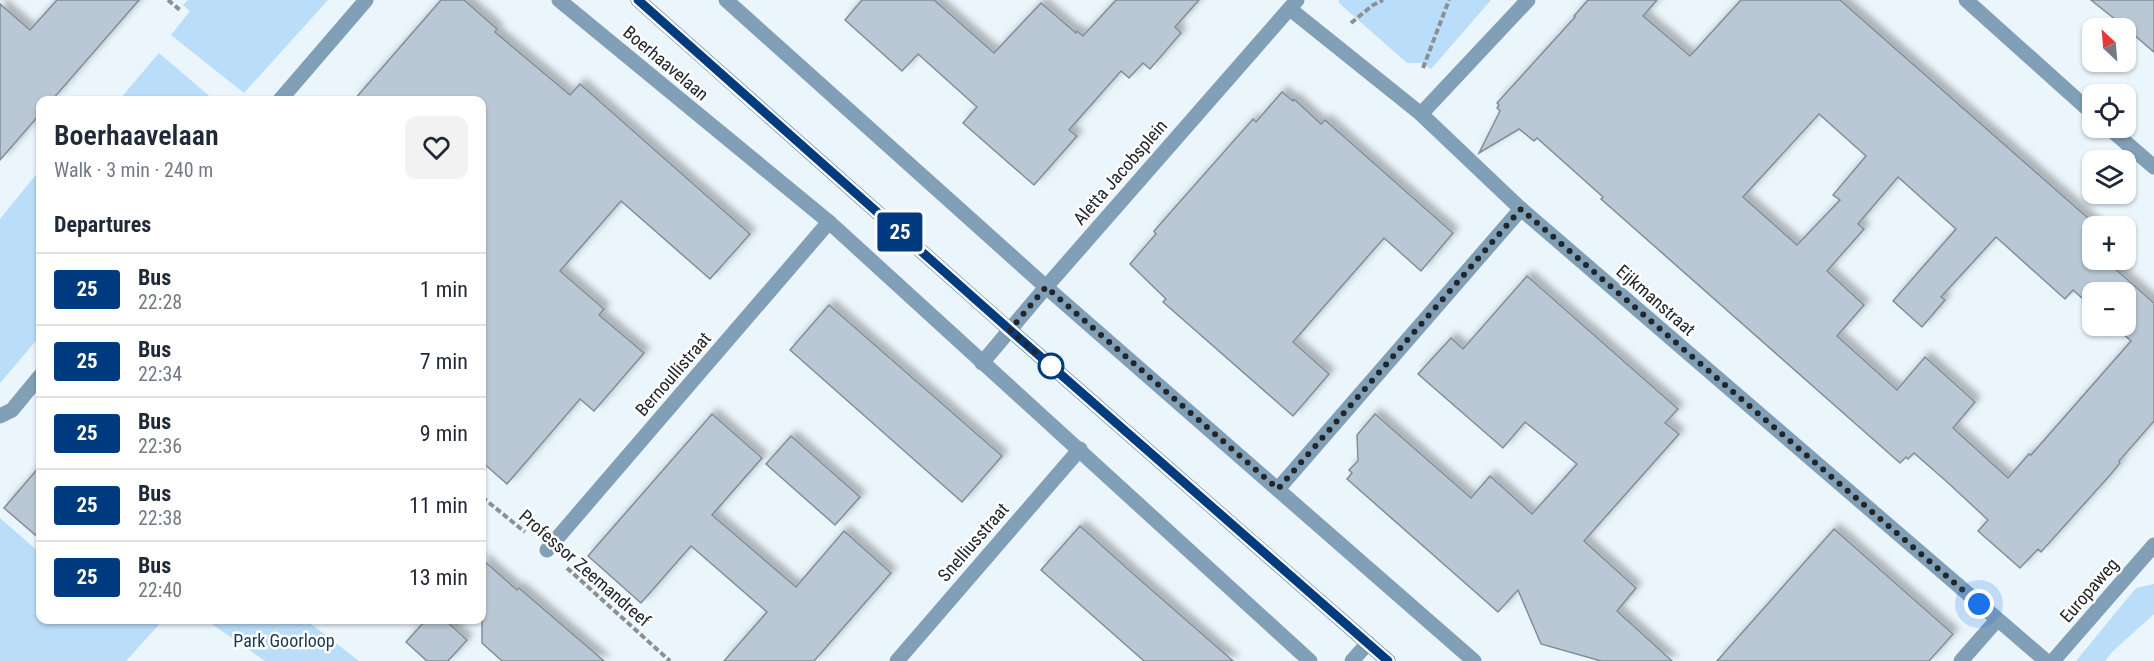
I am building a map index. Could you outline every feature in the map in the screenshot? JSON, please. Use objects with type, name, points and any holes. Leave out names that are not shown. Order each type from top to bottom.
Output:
[{"type":"main road","name":"Boerhaavelaan","points":[[638,0],[1388,661]]},
{"type":"street","points":[[283,96],[366,0]]},
{"type":"street","name":"Boerhaavelaan","points":[[559,0],[829,222],[1310,661]]},
{"type":"street","points":[[1421,114],[1528,0]]},
{"type":"street","points":[[1966,0],[2082,103]]},
{"type":"street","points":[[734,3],[1046,287],[1473,661]]},
{"type":"street","name":"Aletta Jacobsplein","points":[[982,363],[1293,4],[1332,43],[1421,114],[1521,209]]},
{"type":"street","points":[[2121,138],[2154,167]]},
{"type":"street","points":[[1278,489],[1521,209]]},
{"type":"street","name":"Eijkmanstraat","points":[[1521,209],[2046,661]]},
{"type":"street","name":"Bernoullistraat","points":[[547,550],[829,222]]},
{"type":"street","points":[[0,416],[12,410],[36,381]]},
{"type":"street","name":"Snelliusstraat","points":[[897,661],[1080,449]]},
{"type":"street","name":"Europaweg","points":[[2053,661],[2154,545]]},
{"type":"street","points":[[1961,661],[1997,620]]},
{"type":"street","points":[[1352,661],[1368,643]]},
{"type":"path","points":[[168,0],[180,10]]},
{"type":"path","points":[[1332,43],[1358,16],[1373,4],[1383,0]]},
{"type":"path","points":[[1408,104],[1449,0]]},
{"type":"path","name":"Professor Zeemandreef","points":[[486,500],[547,550],[670,661]]},
{"type":"green space","points":[[188,0],[328,0],[244,93],[171,35],[190,11],[183,5]]},
{"type":"green space","points":[[1339,0],[1491,0],[1431,69],[1421,63],[1407,63],[1339,3]]},
{"type":"green space","points":[[159,53],[209,96],[122,96]]},
{"type":"green space","points":[[36,175],[36,341],[0,383],[0,219]]},
{"type":"green space","points":[[0,518],[36,550],[36,624],[159,624],[126,661],[0,661]]},
{"type":"green space","points":[[2154,584],[2154,614],[2105,661],[2076,661],[2136,588]]},
{"type":"green space","name":"Park Goorloop","points":[[212,624],[311,624],[359,661],[265,661]]},
{"type":"building","points":[[57,0],[139,0],[55,96],[36,96],[36,119],[0,160],[0,4],[30,30]]},
{"type":"building","points":[[441,0],[464,0],[497,29],[495,32],[570,95],[580,84],[750,234],[710,279],[621,201],[560,271],[604,309],[599,315],[644,353],[594,411],[580,399],[507,484],[486,466],[486,96],[357,96]]},
{"type":"building","points":[[862,0],[934,0],[994,53],[1041,3],[1076,33],[1077,31],[1083,36],[1116,0],[1199,0],[1175,27],[1181,33],[1150,69],[1143,63],[1129,78],[1121,71],[1069,130],[1077,136],[1034,185],[963,123],[977,107],[918,54],[902,71],[845,20]]},
{"type":"building","points":[[1588,0],[1657,0],[1643,16],[1690,56],[1741,0],[1840,0],[2086,216],[2082,216],[2082,270],[2116,270],[2130,282],[2082,282],[2082,298],[2073,290],[2065,299],[1996,237],[1941,297],[1945,300],[1922,327],[1893,301],[1956,229],[1898,177],[1858,224],[1864,229],[1827,271],[1864,305],[1837,336],[1897,390],[1925,357],[1975,402],[1953,428],[2008,478],[2131,341],[2125,336],[2136,336],[2136,287],[2154,303],[2154,421],[2119,461],[2120,463],[2111,474],[2041,552],[2038,549],[2020,568],[1978,531],[1988,520],[1946,481],[1914,453],[1900,463],[1601,199],[1603,197],[1537,138],[1534,141],[1519,129],[1479,153],[1500,111],[1497,103]],"holes":[[[1819,114],[1866,156],[1833,195],[1840,200],[1797,245],[1743,197]]]},
{"type":"building","points":[[2091,0],[2154,0],[2154,52],[2136,37],[2136,18],[2114,18]]},
{"type":"building","points":[[1282,92],[1293,101],[1294,99],[1321,124],[1325,120],[1453,233],[1421,271],[1384,238],[1341,287],[1293,342],[1329,374],[1293,416],[1163,302],[1166,299],[1130,264],[1156,234],[1154,231],[1253,119],[1256,122]]},
{"type":"building","points":[[1527,276],[1678,409],[1665,423],[1679,434],[1584,541],[1636,588],[1617,611],[1672,661],[1601,661],[1541,644],[1518,590],[1498,612],[1347,479],[1352,473],[1349,470],[1358,461],[1357,435],[1375,414],[1471,498],[1490,476],[1532,514],[1577,464],[1525,422],[1503,448],[1418,374],[1451,338],[1463,349]]},
{"type":"building","points":[[829,305],[1002,456],[962,502],[790,350]]},
{"type":"building","points":[[712,414],[762,458],[712,515],[796,587],[844,531],[891,573],[814,661],[724,661],[767,612],[691,546],[641,603],[588,556]]},
{"type":"building","points":[[791,436],[860,497],[835,525],[766,464]]},
{"type":"building","points":[[36,471],[36,536],[4,508]]},
{"type":"building","points":[[1080,526],[1233,661],[1144,661],[1041,570]]},
{"type":"building","points":[[1834,529],[1953,634],[1929,661],[1717,661]]},
{"type":"building","points":[[486,563],[604,661],[502,661],[482,643],[482,624],[486,624]]},
{"type":"building","points":[[422,624],[449,624],[467,640],[448,661],[427,661],[406,642]]},
{"type":"bus line","name":"25","points":[[638,0],[1388,661]]},
{"type":"route","points":[[1051,366],[1010,330],[1046,287],[1278,489],[1521,209],[1979,604]]}]
